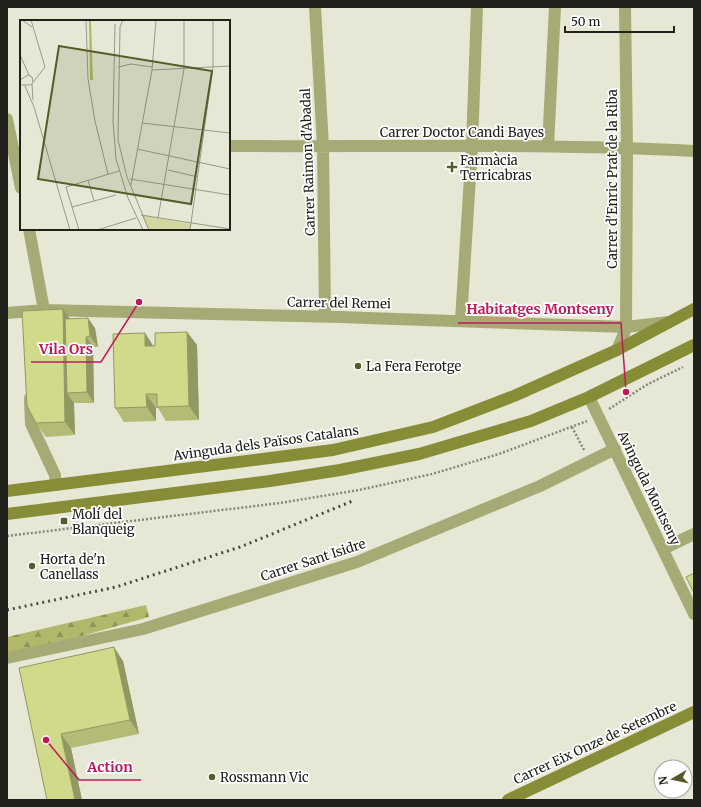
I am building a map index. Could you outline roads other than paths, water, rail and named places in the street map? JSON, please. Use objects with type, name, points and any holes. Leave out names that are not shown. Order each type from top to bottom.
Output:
[{"type":"street","name":"Carrer Raimon d'Abadal","points":[[315,7],[323,146],[325,316]]},
{"type":"street","points":[[461,320],[472,145],[477,7]]},
{"type":"street","points":[[548,146],[555,7]]},
{"type":"street","name":"Carrer d'Enric Prat de la Riba","points":[[617,350],[626,327],[627,148],[624,7]]},
{"type":"street","points":[[7,119],[14,145],[20,182]]},
{"type":"street","name":"Carrer Doctor Candi Bayes","points":[[230,146],[472,145],[694,151]]},
{"type":"street","points":[[29,230],[44,310]]},
{"type":"street","name":"Avinguda dels Països Catalans","points":[[7,491],[333,450],[433,427],[514,396],[617,350],[694,309]]},
{"type":"street","name":"Carrer del Remei","points":[[7,314],[44,310],[325,316],[626,327],[670,322]]},
{"type":"street","points":[[29,312],[29,325]]},
{"type":"street","points":[[7,514],[270,482],[420,454],[531,420],[589,397],[694,345]]},
{"type":"street","points":[[30,386],[31,424],[55,475],[56,485]]},
{"type":"street","name":"Avinguda Montseny","points":[[589,397],[694,614]]},
{"type":"street","name":"Carrer Sant Isidre","points":[[7,658],[143,629],[357,562],[540,486],[614,449]]},
{"type":"street","points":[[663,549],[694,534]]},
{"type":"street","name":"Carrer Eix Onze de Setembre","points":[[508,800],[694,712]]},
{"type":"railway","points":[[7,610],[116,587],[240,547],[355,500]]},
{"type":"place","name":"Farmàcia Terricabras","points":[[452,167]]},
{"type":"place","name":"Vila Ors","points":[[139,302]]},
{"type":"place","name":"La Fera Ferotge","points":[[358,366]]},
{"type":"place","name":"Habitatges Montseny","points":[[626,392]]},
{"type":"place","name":"Molí del Blanqueig","points":[[64,521]]},
{"type":"place","name":"Horta de'n Canellass","points":[[32,566]]},
{"type":"place","name":"Action","points":[[46,740]]},
{"type":"place","name":"Rossmann Vic","points":[[212,777]]}]
